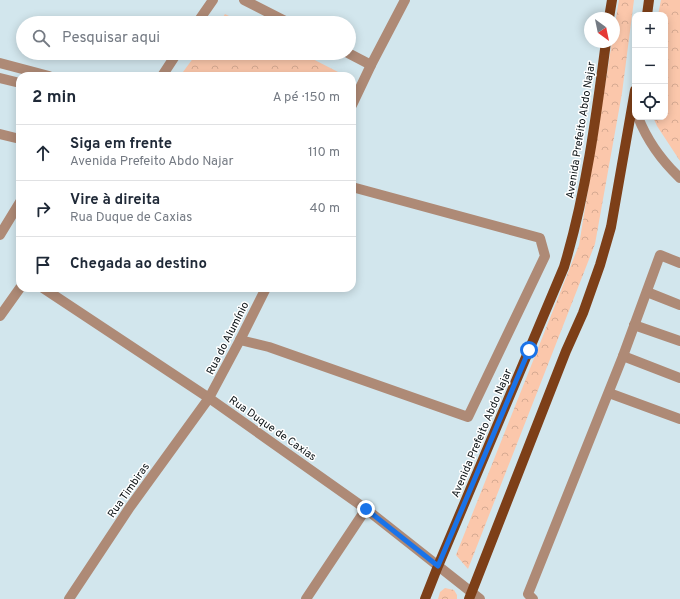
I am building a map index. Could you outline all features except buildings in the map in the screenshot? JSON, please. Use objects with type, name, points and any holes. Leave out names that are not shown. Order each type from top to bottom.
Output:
[{"type":"main road","points":[[610,12],[612,0]]},
{"type":"main road","points":[[647,12],[649,0]]},
{"type":"main road","name":"Avenida Prefeito Abdo Najar","points":[[425,599],[564,267],[576,224],[586,179],[605,48]]},
{"type":"main road","points":[[470,596],[566,351],[583,313],[600,265],[611,227],[632,117]]},
{"type":"street","points":[[202,16],[212,0]]},
{"type":"street","points":[[244,0],[275,16]]},
{"type":"street","points":[[356,97],[405,0]]},
{"type":"street","points":[[356,57],[371,65]]},
{"type":"street","points":[[165,72],[172,60]]},
{"type":"street","points":[[0,63],[34,72]]},
{"type":"street","points":[[0,78],[16,82]]},
{"type":"street","points":[[639,120],[643,130],[656,150],[680,178]]},
{"type":"street","points":[[0,134],[16,138]]},
{"type":"street","points":[[240,340],[270,347],[468,417],[545,256],[540,238],[356,187]]},
{"type":"street","points":[[0,236],[16,209]]},
{"type":"street","points":[[533,599],[528,594],[623,356],[660,255],[680,263]]},
{"type":"street","points":[[0,316],[17,292]]},
{"type":"street","name":"Rua Duque de Caxias","points":[[49,292],[209,398],[366,509],[438,566],[470,596],[480,599]]},
{"type":"street","name":"Rua do Alumínio","points":[[209,398],[264,292]]},
{"type":"street","points":[[647,292],[680,305]]},
{"type":"street","points":[[634,325],[680,342]]},
{"type":"street","points":[[623,356],[680,378]]},
{"type":"street","points":[[608,393],[680,419]]},
{"type":"street","name":"Rua Timbiras","points":[[69,599],[130,507],[209,398]]},
{"type":"street","points":[[306,599],[366,509]]},
{"type":"green space","points":[[619,0],[634,0],[622,93],[595,244],[468,569],[456,555],[579,245],[611,48],[620,48],[620,12],[617,12]]},
{"type":"green space","points":[[661,0],[680,0],[680,161],[654,120],[668,120],[668,12],[659,12]]},
{"type":"green space","points":[[192,60],[315,60],[338,72],[183,72]]},
{"type":"green space","points":[[445,588],[454,590],[457,595],[457,599],[438,599],[440,592]]},
{"type":"route","points":[[366,509],[438,566],[529,350]]}]
